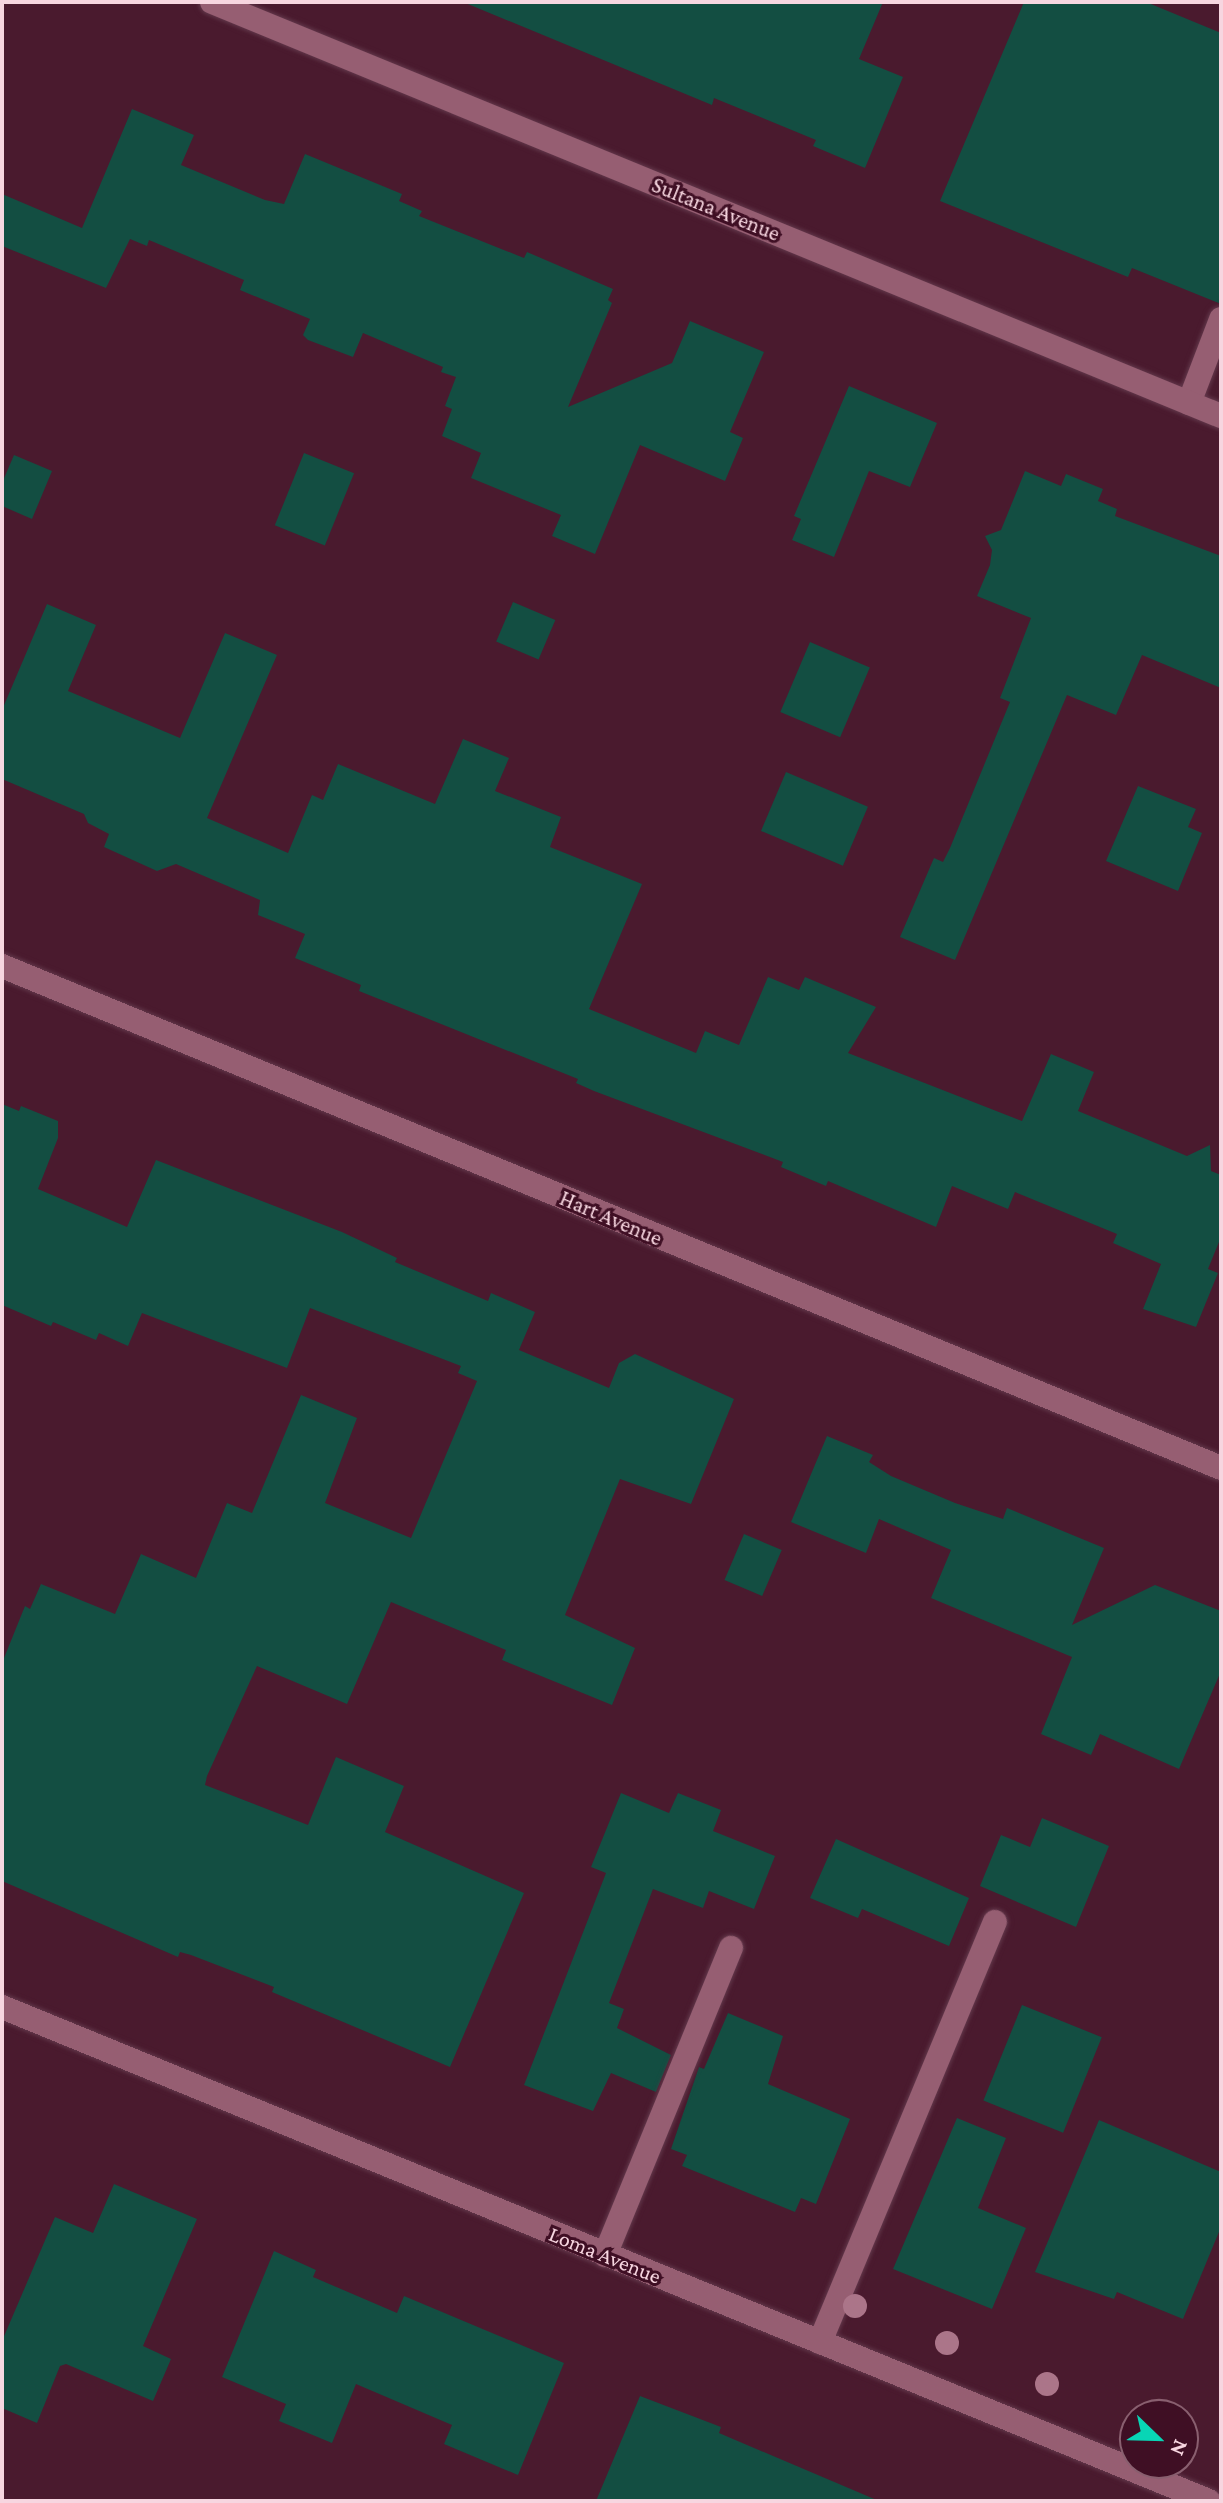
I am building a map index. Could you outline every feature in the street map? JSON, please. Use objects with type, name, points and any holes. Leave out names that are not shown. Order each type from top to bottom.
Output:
[{"type":"street","name":"Sultana Avenue","points":[[212,2],[1221,416]]},
{"type":"street","points":[[1189,403],[1221,319]]},
{"type":"street","name":"Hart Avenue","points":[[2,966],[1221,1468]]},
{"type":"street","points":[[820,2342],[995,1922]]},
{"type":"street","points":[[605,2255],[731,1948]]},
{"type":"street","name":"Loma Avenue","points":[[2,2007],[1209,2501]]},
{"type":"building","points":[[463,2],[883,2],[859,59],[903,77],[865,168],[813,146],[816,140],[714,98],[712,105]]},
{"type":"building","points":[[1024,2],[1146,2],[1221,33],[1221,304],[1132,268],[1128,277],[940,201]]},
{"type":"building","points":[[132,109],[194,135],[181,165],[265,200],[284,204],[305,154],[402,194],[399,201],[422,211],[419,216],[524,258],[527,252],[613,289],[608,300],[612,303],[568,407],[672,363],[690,321],[764,352],[730,432],[743,438],[725,481],[640,445],[595,554],[552,536],[561,515],[471,478],[481,453],[442,436],[452,409],[445,406],[456,377],[441,372],[443,367],[363,333],[353,357],[308,340],[303,335],[310,319],[240,290],[244,280],[149,240],[147,246],[130,239],[106,288],[2,246],[2,194],[82,228]]},
{"type":"building","points":[[849,386],[937,423],[910,487],[869,471],[834,557],[792,540],[801,519],[794,516]]},
{"type":"building","points":[[304,453],[354,473],[325,546],[275,525]]},
{"type":"building","points":[[14,455],[52,471],[32,519],[2,506],[2,483]]},
{"type":"building","points":[[1025,471],[1061,486],[1066,474],[1103,489],[1098,501],[1117,509],[1115,516],[1221,556],[1221,688],[1142,655],[1116,715],[1067,695],[955,960],[900,937],[934,858],[943,862],[950,848],[1010,702],[1000,698],[1031,618],[977,596],[990,565],[992,550],[985,536],[1001,530]]},
{"type":"building","points":[[513,602],[555,620],[539,660],[496,642]]},
{"type":"building","points":[[47,604],[96,625],[68,691],[180,738],[225,633],[277,655],[207,818],[288,853],[312,795],[323,800],[338,764],[435,804],[463,739],[509,758],[495,791],[561,817],[550,847],[642,884],[589,1009],[696,1053],[705,1031],[739,1045],[768,977],[799,990],[805,977],[876,1007],[848,1053],[1022,1121],[1051,1054],[1094,1072],[1078,1111],[1187,1156],[1210,1145],[1211,1171],[1221,1175],[1221,1237],[1208,1269],[1218,1273],[1196,1327],[1143,1309],[1161,1264],[1113,1243],[1117,1234],[1015,1192],[1008,1209],[952,1186],[936,1227],[828,1181],[826,1186],[781,1167],[783,1162],[594,1091],[576,1083],[578,1079],[359,991],[361,985],[295,958],[305,934],[258,915],[260,900],[176,864],[157,871],[104,847],[109,834],[88,823],[84,814],[2,779],[2,710]]},
{"type":"building","points":[[810,642],[870,667],[840,737],[780,712]]},
{"type":"building","points":[[786,772],[868,807],[843,866],[761,831]]},
{"type":"building","points":[[1138,786],[1196,809],[1188,827],[1202,833],[1178,891],[1106,861]]},
{"type":"building","points":[[2,1104],[19,1111],[21,1106],[58,1121],[58,1138],[38,1189],[127,1227],[156,1160],[342,1232],[397,1258],[395,1262],[488,1301],[491,1293],[535,1312],[519,1350],[609,1388],[619,1363],[635,1354],[734,1399],[691,1504],[620,1479],[565,1615],[635,1648],[612,1705],[502,1660],[506,1650],[391,1602],[347,1704],[257,1666],[207,1776],[205,1785],[308,1825],[336,1757],[404,1786],[385,1832],[524,1893],[450,2067],[272,1992],[274,1987],[191,1955],[180,1952],[178,1957],[2,1881],[2,1663],[25,1606],[30,1609],[41,1584],[115,1614],[141,1554],[196,1578],[227,1503],[252,1513],[301,1395],[357,1418],[325,1503],[411,1538],[477,1381],[458,1373],[461,1366],[310,1308],[287,1368],[142,1313],[128,1346],[99,1333],[96,1340],[53,1322],[51,1326],[2,1305]]},
{"type":"building","points":[[827,1436],[873,1455],[869,1462],[891,1476],[955,1503],[1003,1519],[1007,1508],[1104,1548],[1072,1625],[1155,1585],[1221,1611],[1221,1671],[1179,1769],[1100,1734],[1091,1755],[1041,1734],[1072,1657],[931,1598],[951,1550],[879,1519],[866,1553],[791,1522]]},
{"type":"building","points":[[744,1534],[782,1550],[762,1596],[724,1580]]},
{"type":"building","points":[[621,1793],[669,1813],[678,1793],[721,1810],[713,1831],[775,1856],[754,1909],[709,1891],[703,1908],[653,1889],[609,2003],[624,2009],[617,2028],[671,2055],[656,2092],[611,2073],[593,2111],[524,2085],[606,1873],[591,1867]]},
{"type":"building","points":[[1042,1818],[1109,1846],[1076,1927],[980,1886],[1001,1835],[1030,1847]]},
{"type":"building","points":[[836,1839],[969,1898],[949,1946],[862,1909],[858,1918],[810,1898]]},
{"type":"building","points":[[1022,2005],[1102,2037],[1063,2133],[983,2100]]},
{"type":"building","points":[[728,2013],[783,2036],[768,2084],[850,2119],[816,2204],[801,2198],[795,2212],[682,2166],[687,2155],[671,2149],[699,2067],[704,2069]]},
{"type":"building","points":[[957,2118],[1006,2138],[978,2208],[1026,2228],[992,2309],[893,2269]]},
{"type":"building","points":[[1099,2120],[1221,2172],[1221,2227],[1183,2319],[1117,2292],[1114,2299],[1035,2272]]},
{"type":"building","points":[[114,2184],[197,2219],[143,2346],[171,2359],[153,2401],[66,2364],[60,2366],[37,2423],[2,2408],[2,2341],[55,2217],[93,2233]]},
{"type":"building","points":[[274,2251],[316,2270],[313,2277],[397,2313],[404,2296],[564,2363],[518,2475],[444,2444],[452,2425],[356,2384],[332,2443],[279,2421],[286,2404],[222,2377]]},
{"type":"building","points":[[640,2396],[721,2427],[719,2433],[879,2501],[596,2501]]}]
